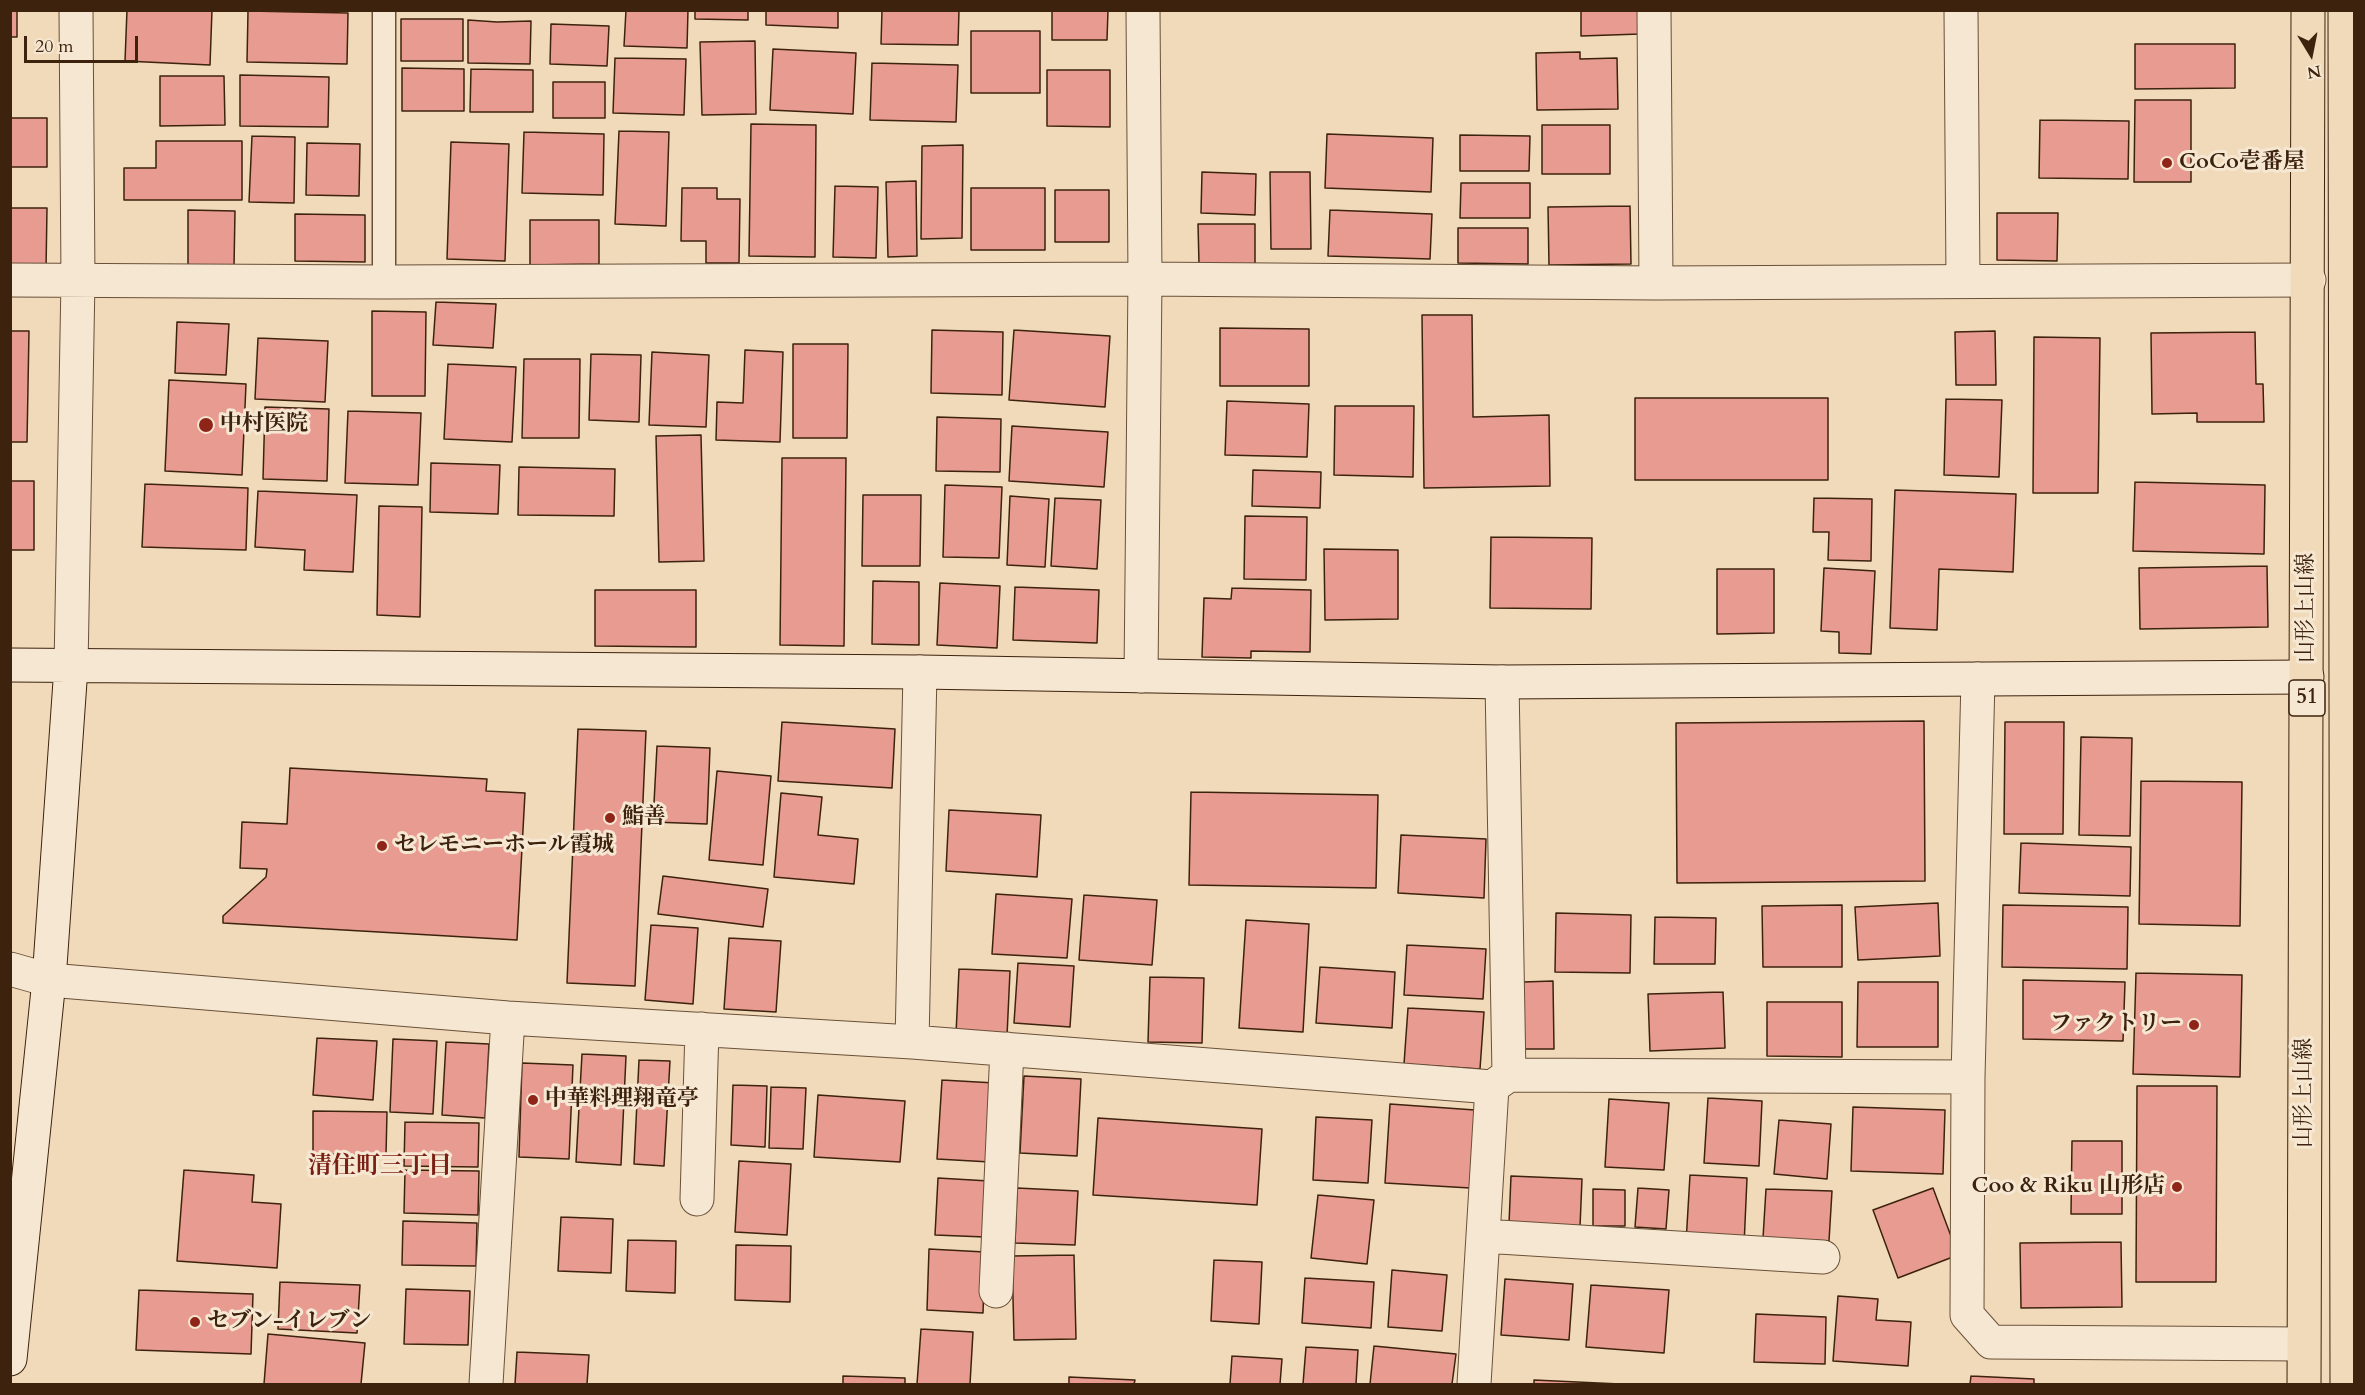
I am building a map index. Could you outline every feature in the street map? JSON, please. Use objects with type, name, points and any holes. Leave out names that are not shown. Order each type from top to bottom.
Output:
[{"type":"main road","name":"山形上山線","points":[[2304,1384],[2308,10]]},
{"type":"main road","name":"山形上山線","points":[[2345,10],[2351,676],[2347,1384]]},
{"type":"street","points":[[10,1359],[49,980],[72,667],[78,280],[76,10]]},
{"type":"street","points":[[1141,676],[1145,279],[1143,10]]},
{"type":"street","points":[[1654,10],[1656,283]]},
{"type":"street","points":[[1961,10],[1963,281]]},
{"type":"street","points":[[10,280],[384,282],[1145,279],[1656,283],[2309,280]]},
{"type":"street","points":[[10,665],[920,672],[1502,682],[2307,676]]},
{"type":"street","points":[[912,1042],[920,672]]},
{"type":"street","points":[[1977,679],[1968,1077],[1967,1315],[1991,1342],[2303,1344]]},
{"type":"street","points":[[1474,1384],[1483,1236],[1500,1081],[1502,682]]},
{"type":"street","points":[[10,969],[49,980],[508,1018],[1500,1081],[1968,1077]]},
{"type":"street","points":[[486,1384],[508,1018]]},
{"type":"street","points":[[697,1199],[702,1029]]},
{"type":"street","points":[[996,1291],[1007,1049]]},
{"type":"street","points":[[1483,1236],[1823,1257]]},
{"type":"lane","points":[[384,10],[384,282]]},
{"type":"building","points":[[10,10],[17,10],[17,37],[10,37]]},
{"type":"building","points":[[127,10],[212,10],[210,65],[125,61]]},
{"type":"building","points":[[626,10],[688,10],[687,48],[624,46]]},
{"type":"building","points":[[695,10],[748,10],[748,20],[695,19]]},
{"type":"building","points":[[766,10],[838,10],[838,28],[766,25]]},
{"type":"building","points":[[882,10],[959,10],[958,45],[881,44]]},
{"type":"building","points":[[1052,10],[1108,10],[1107,40],[1052,40]]},
{"type":"building","points":[[1581,10],[1639,10],[1640,34],[1581,36]]},
{"type":"building","points":[[248,11],[348,13],[347,64],[247,62]]},
{"type":"building","points":[[401,19],[463,19],[463,61],[401,61]]},
{"type":"building","points":[[468,20],[531,21],[530,64],[468,63]]},
{"type":"building","points":[[551,24],[609,26],[607,66],[550,64]]},
{"type":"building","points":[[971,31],[1040,31],[1040,93],[971,93]]},
{"type":"building","points":[[755,41],[756,114],[702,115],[700,42]]},
{"type":"building","points":[[2135,44],[2235,44],[2235,88],[2135,89]]},
{"type":"building","points":[[773,49],[856,53],[853,114],[770,110]]},
{"type":"building","points":[[1580,52],[1580,59],[1617,58],[1618,109],[1537,110],[1536,53]]},
{"type":"building","points":[[615,58],[686,59],[684,115],[613,113]]},
{"type":"building","points":[[872,63],[958,65],[956,122],[870,120]]},
{"type":"building","points":[[402,68],[464,69],[464,111],[402,111]]},
{"type":"building","points":[[471,69],[533,70],[533,112],[470,112]]},
{"type":"building","points":[[1047,70],[1110,70],[1110,127],[1047,126]]},
{"type":"building","points":[[240,75],[329,77],[328,127],[240,126]]},
{"type":"building","points":[[160,76],[224,76],[225,125],[160,126]]},
{"type":"building","points":[[553,82],[605,82],[605,118],[553,118]]},
{"type":"building","points":[[2135,100],[2191,100],[2191,182],[2134,182]]},
{"type":"building","points":[[10,118],[47,118],[47,167],[10,167]]},
{"type":"building","points":[[2040,120],[2129,121],[2128,179],[2039,178]]},
{"type":"building","points":[[751,124],[816,125],[815,257],[749,256]]},
{"type":"building","points":[[1542,125],[1610,125],[1610,174],[1542,174]]},
{"type":"building","points":[[619,131],[669,132],[666,226],[615,224]]},
{"type":"building","points":[[524,132],[604,134],[603,195],[522,193]]},
{"type":"building","points":[[1327,134],[1433,138],[1431,192],[1325,188]]},
{"type":"building","points":[[1460,135],[1530,136],[1529,171],[1460,171]]},
{"type":"building","points":[[252,136],[295,137],[294,203],[249,202]]},
{"type":"building","points":[[156,141],[242,141],[242,200],[124,200],[124,168],[156,168]]},
{"type":"building","points":[[451,142],[509,144],[505,261],[447,259]]},
{"type":"building","points":[[307,143],[360,144],[359,196],[306,195]]},
{"type":"building","points":[[963,145],[962,238],[921,239],[922,146]]},
{"type":"building","points":[[1202,172],[1256,174],[1255,215],[1201,213]]},
{"type":"building","points":[[1270,172],[1310,172],[1311,249],[1271,249]]},
{"type":"building","points":[[916,181],[917,256],[888,257],[886,182]]},
{"type":"building","points":[[1461,183],[1530,183],[1530,218],[1460,218]]},
{"type":"building","points":[[835,186],[878,187],[876,258],[833,257]]},
{"type":"building","points":[[682,188],[717,188],[717,199],[740,199],[739,263],[706,263],[706,241],[681,241]]},
{"type":"building","points":[[971,188],[1045,188],[1045,250],[971,250]]},
{"type":"building","points":[[1055,190],[1109,190],[1109,242],[1055,242]]},
{"type":"building","points":[[1630,206],[1631,264],[1549,265],[1548,207]]},
{"type":"building","points":[[10,208],[47,208],[46,270],[10,269]]},
{"type":"building","points":[[188,210],[235,211],[234,267],[188,266]]},
{"type":"building","points":[[1330,210],[1432,214],[1430,259],[1328,256]]},
{"type":"building","points":[[1997,213],[2058,213],[2057,261],[1997,260]]},
{"type":"building","points":[[295,214],[365,215],[365,262],[295,261]]},
{"type":"building","points":[[530,220],[599,220],[599,264],[530,265]]},
{"type":"building","points":[[1198,224],[1255,224],[1255,264],[1199,264]]},
{"type":"building","points":[[1458,228],[1528,228],[1528,264],[1458,263]]},
{"type":"building","points":[[436,302],[496,304],[493,348],[433,345]]},
{"type":"building","points":[[372,311],[426,312],[425,396],[372,396]]},
{"type":"building","points":[[1422,315],[1472,315],[1473,417],[1549,415],[1550,486],[1424,488]]},
{"type":"building","points":[[177,322],[229,324],[226,375],[175,373]]},
{"type":"building","points":[[1220,328],[1309,329],[1309,386],[1220,386]]},
{"type":"building","points":[[932,330],[1003,332],[1002,395],[931,393]]},
{"type":"building","points":[[1014,330],[1110,336],[1105,407],[1009,400]]},
{"type":"building","points":[[10,331],[29,331],[27,442],[10,442]]},
{"type":"building","points":[[1995,331],[1996,385],[1956,385],[1955,332]]},
{"type":"building","points":[[2255,332],[2256,384],[2263,384],[2264,422],[2197,422],[2197,413],[2152,414],[2151,333]]},
{"type":"building","points":[[2034,337],[2100,338],[2098,493],[2033,493]]},
{"type":"building","points":[[258,338],[328,341],[325,402],[255,399]]},
{"type":"building","points":[[793,344],[848,344],[847,438],[793,438]]},
{"type":"building","points":[[745,350],[783,352],[780,442],[716,440],[717,402],[743,403]]},
{"type":"building","points":[[652,352],[709,355],[706,427],[649,425]]},
{"type":"building","points":[[591,354],[641,355],[639,422],[589,420]]},
{"type":"building","points":[[524,359],[580,359],[579,438],[522,438]]},
{"type":"building","points":[[448,364],[516,367],[512,442],[444,439]]},
{"type":"building","points":[[169,380],[246,384],[242,475],[165,471]]},
{"type":"building","points":[[1635,398],[1828,398],[1828,480],[1635,480]]},
{"type":"building","points":[[1946,399],[2002,400],[1999,477],[1944,475]]},
{"type":"building","points":[[1227,401],[1309,404],[1307,457],[1225,455]]},
{"type":"building","points":[[1335,406],[1414,406],[1413,477],[1334,475]]},
{"type":"building","points":[[265,407],[329,409],[327,481],[263,479]]},
{"type":"building","points":[[348,411],[421,413],[418,485],[345,483]]},
{"type":"building","points":[[937,417],[1001,419],[1000,472],[936,471]]},
{"type":"building","points":[[1012,426],[1108,432],[1104,487],[1009,481]]},
{"type":"building","points":[[701,435],[704,561],[659,562],[656,436]]},
{"type":"building","points":[[782,458],[846,458],[844,646],[780,645]]},
{"type":"building","points":[[431,463],[500,465],[498,514],[430,512]]},
{"type":"building","points":[[519,467],[615,469],[614,516],[518,515]]},
{"type":"building","points":[[1253,470],[1321,472],[1320,508],[1252,506]]},
{"type":"building","points":[[10,481],[34,481],[34,550],[10,550]]},
{"type":"building","points":[[2135,482],[2265,485],[2264,554],[2133,551]]},
{"type":"building","points":[[145,484],[248,488],[246,550],[142,547]]},
{"type":"building","points":[[945,485],[1002,487],[999,558],[943,557]]},
{"type":"building","points":[[1895,490],[2016,494],[2013,572],[1939,569],[1937,630],[1890,628]]},
{"type":"building","points":[[258,491],[357,495],[353,572],[304,570],[305,550],[255,547]]},
{"type":"building","points":[[863,495],[921,495],[920,566],[862,566]]},
{"type":"building","points":[[1010,496],[1049,499],[1045,567],[1007,565]]},
{"type":"building","points":[[1055,498],[1101,500],[1097,569],[1051,566]]},
{"type":"building","points":[[1814,498],[1872,499],[1871,561],[1828,560],[1829,532],[1813,532]]},
{"type":"building","points":[[379,506],[422,507],[420,617],[377,615]]},
{"type":"building","points":[[1245,516],[1307,517],[1306,580],[1244,579]]},
{"type":"building","points":[[1491,537],[1592,538],[1591,609],[1490,608]]},
{"type":"building","points":[[1324,549],[1398,550],[1398,619],[1325,620]]},
{"type":"building","points":[[2267,566],[2268,627],[2140,629],[2139,568]]},
{"type":"building","points":[[1824,568],[1875,571],[1871,654],[1839,653],[1839,632],[1821,631]]},
{"type":"building","points":[[1717,569],[1774,569],[1774,633],[1717,634]]},
{"type":"building","points":[[873,581],[919,582],[919,645],[872,644]]},
{"type":"building","points":[[940,583],[1000,586],[997,648],[937,645]]},
{"type":"building","points":[[1015,587],[1099,590],[1097,643],[1013,640]]},
{"type":"building","points":[[1232,588],[1311,590],[1310,652],[1251,651],[1251,658],[1202,657],[1204,598],[1231,599]]},
{"type":"building","points":[[595,590],[696,590],[696,647],[595,646]]},
{"type":"building","points":[[1924,721],[1925,881],[1677,883],[1676,723]]},
{"type":"building","points":[[782,722],[895,729],[892,788],[778,781]]},
{"type":"building","points":[[2005,722],[2064,722],[2063,834],[2004,834]]},
{"type":"building","points":[[578,729],[646,731],[635,986],[567,983]]},
{"type":"building","points":[[2081,737],[2132,738],[2130,836],[2079,835]]},
{"type":"building","points":[[657,746],[710,748],[707,824],[653,822]]},
{"type":"building","name":"セレモニーホール霞城","points":[[290,768],[487,779],[486,791],[525,793],[517,940],[223,923],[223,916],[266,877],[267,869],[240,868],[242,822],[287,824]]},
{"type":"building","points":[[717,771],[771,776],[763,865],[709,860]]},
{"type":"building","points":[[2141,781],[2242,782],[2240,926],[2139,924]]},
{"type":"building","points":[[1191,792],[1378,795],[1376,888],[1189,885]]},
{"type":"building","points":[[781,793],[822,797],[818,835],[858,839],[854,884],[774,877]]},
{"type":"building","points":[[949,810],[1041,815],[1037,877],[946,871]]},
{"type":"building","points":[[1401,835],[1486,839],[1484,898],[1398,893]]},
{"type":"building","points":[[2021,843],[2131,847],[2130,896],[2019,893]]},
{"type":"building","points":[[663,876],[768,889],[763,927],[658,914]]},
{"type":"building","points":[[996,894],[1072,899],[1067,958],[992,954]]},
{"type":"building","points":[[1084,895],[1157,900],[1152,965],[1079,960]]},
{"type":"building","points":[[1938,903],[1940,956],[1858,960],[1855,907]]},
{"type":"building","points":[[1842,905],[1842,967],[1763,967],[1762,906]]},
{"type":"building","points":[[2003,905],[2128,907],[2127,969],[2002,967]]},
{"type":"building","points":[[1556,913],[1631,915],[1630,973],[1555,972]]},
{"type":"building","points":[[1655,917],[1716,918],[1715,964],[1654,964]]},
{"type":"building","points":[[1246,920],[1309,924],[1303,1032],[1239,1028]]},
{"type":"building","points":[[651,925],[698,928],[693,1004],[645,1000]]},
{"type":"building","points":[[729,938],[781,941],[776,1012],[724,1009]]},
{"type":"building","points":[[1407,945],[1486,949],[1483,999],[1404,995]]},
{"type":"building","points":[[1018,963],[1074,966],[1070,1027],[1014,1023]]},
{"type":"building","points":[[1320,967],[1395,972],[1392,1028],[1316,1023]]},
{"type":"building","points":[[959,969],[1010,971],[1007,1036],[956,1034]]},
{"type":"building","points":[[2136,973],[2242,975],[2240,1077],[2133,1074]]},
{"type":"building","points":[[1150,977],[1204,978],[1202,1043],[1148,1042]]},
{"type":"building","points":[[2023,980],[2125,982],[2123,1041],[2023,1039]]},
{"type":"building","points":[[1553,981],[1554,1049],[1523,1049],[1523,982]]},
{"type":"building","points":[[1858,982],[1938,982],[1938,1047],[1857,1047]]},
{"type":"building","points":[[1723,992],[1725,1048],[1650,1051],[1648,994]]},
{"type":"building","points":[[1767,1002],[1842,1002],[1842,1057],[1767,1056]]},
{"type":"building","points":[[1408,1008],[1484,1012],[1480,1069],[1404,1064]]},
{"type":"building","points":[[317,1038],[377,1041],[373,1100],[313,1095]]},
{"type":"building","points":[[393,1039],[437,1041],[433,1114],[390,1112]]},
{"type":"building","points":[[446,1042],[489,1044],[485,1118],[442,1115]]},
{"type":"building","points":[[582,1054],[626,1056],[621,1165],[576,1162]]},
{"type":"building","points":[[639,1060],[670,1061],[664,1166],[634,1164]]},
{"type":"building","points":[[522,1063],[573,1065],[569,1159],[519,1157]]},
{"type":"building","points":[[1024,1076],[1081,1079],[1077,1156],[1020,1153]]},
{"type":"building","points":[[942,1080],[995,1083],[990,1162],[937,1159]]},
{"type":"building","points":[[733,1085],[767,1086],[765,1147],[731,1145]]},
{"type":"building","points":[[2137,1086],[2217,1086],[2216,1282],[2136,1282]]},
{"type":"building","points":[[771,1087],[806,1088],[803,1149],[769,1148]]},
{"type":"building","points":[[818,1095],[905,1101],[900,1162],[814,1157]]},
{"type":"building","points":[[1708,1098],[1762,1101],[1759,1166],[1704,1163]]},
{"type":"building","points":[[1609,1099],[1669,1103],[1664,1170],[1605,1167]]},
{"type":"building","points":[[1390,1104],[1475,1110],[1470,1188],[1385,1183]]},
{"type":"building","points":[[1853,1107],[1945,1110],[1943,1174],[1851,1171]]},
{"type":"building","points":[[313,1111],[387,1112],[386,1155],[313,1154]]},
{"type":"building","points":[[1316,1117],[1372,1120],[1368,1183],[1313,1180]]},
{"type":"building","points":[[1098,1118],[1262,1129],[1257,1205],[1093,1195]]},
{"type":"building","points":[[1779,1120],[1831,1124],[1827,1179],[1774,1174]]},
{"type":"building","points":[[405,1122],[479,1123],[478,1167],[404,1166]]},
{"type":"building","points":[[2072,1141],[2122,1141],[2122,1214],[2071,1214]]},
{"type":"building","points":[[739,1161],[791,1164],[787,1235],[735,1232]]},
{"type":"building","points":[[184,1170],[254,1175],[252,1202],[281,1204],[277,1268],[177,1261]]},
{"type":"building","points":[[405,1170],[479,1171],[478,1215],[404,1213]]},
{"type":"building","points":[[1690,1175],[1747,1178],[1744,1246],[1686,1243]]},
{"type":"building","points":[[1511,1176],[1582,1179],[1580,1227],[1509,1224]]},
{"type":"building","points":[[938,1178],[989,1181],[985,1237],[935,1235]]},
{"type":"building","points":[[1017,1188],[1078,1191],[1075,1245],[1015,1243]]},
{"type":"building","points":[[1638,1188],[1669,1190],[1666,1229],[1635,1227]]},
{"type":"building","points":[[1933,1188],[1958,1255],[1898,1278],[1873,1210]]},
{"type":"building","points":[[1593,1189],[1625,1190],[1625,1226],[1593,1226]]},
{"type":"building","points":[[1766,1189],[1832,1191],[1829,1241],[1763,1238]]},
{"type":"building","points":[[1318,1195],[1374,1200],[1367,1264],[1311,1258]]},
{"type":"building","points":[[561,1217],[613,1219],[611,1273],[558,1271]]},
{"type":"building","points":[[403,1221],[477,1223],[476,1266],[402,1265]]},
{"type":"building","points":[[628,1240],[676,1241],[675,1293],[626,1291]]},
{"type":"building","points":[[2121,1242],[2122,1307],[2021,1308],[2020,1243]]},
{"type":"building","points":[[736,1245],[791,1246],[790,1302],[735,1300]]},
{"type":"building","points":[[929,1249],[985,1252],[983,1313],[927,1310]]},
{"type":"building","points":[[1074,1255],[1076,1339],[1014,1340],[1012,1256]]},
{"type":"building","points":[[1214,1260],[1262,1262],[1259,1324],[1211,1321]]},
{"type":"building","points":[[1392,1270],[1447,1275],[1442,1331],[1388,1327]]},
{"type":"building","points":[[1305,1278],[1374,1282],[1371,1328],[1302,1323]]},
{"type":"building","points":[[1505,1279],[1573,1284],[1569,1340],[1501,1335]]},
{"type":"building","points":[[280,1282],[360,1285],[357,1333],[278,1329]]},
{"type":"building","points":[[1591,1285],[1669,1290],[1664,1353],[1586,1347]]},
{"type":"building","points":[[406,1289],[470,1291],[468,1345],[404,1344]]},
{"type":"building","name":"セブン-イレブン","points":[[139,1290],[253,1294],[251,1354],[136,1350]]},
{"type":"building","points":[[1838,1296],[1878,1299],[1876,1320],[1911,1322],[1908,1366],[1833,1361]]},
{"type":"building","points":[[1756,1314],[1826,1317],[1825,1364],[1754,1362]]},
{"type":"building","points":[[921,1329],[973,1332],[970,1384],[917,1384]]},
{"type":"building","points":[[268,1334],[365,1343],[361,1384],[264,1384]]},
{"type":"building","points":[[1374,1346],[1456,1354],[1452,1384],[1370,1384]]},
{"type":"building","points":[[1306,1347],[1358,1350],[1356,1384],[1303,1384]]},
{"type":"building","points":[[517,1352],[589,1355],[587,1384],[515,1384]]},
{"type":"building","points":[[1232,1356],[1282,1359],[1280,1384],[1230,1384]]},
{"type":"building","points":[[843,1376],[905,1378],[905,1384],[843,1384]]},
{"type":"building","points":[[1971,1376],[2034,1379],[2034,1384],[1970,1384]]},
{"type":"building","points":[[1069,1377],[1135,1380],[1134,1384],[1069,1384]]},
{"type":"building","points":[[1534,1380],[1620,1384],[1534,1384]]},
{"type":"place","name":"CoCo壱番屋","points":[[2167,163]]},
{"type":"place","name":"中村医院","points":[[206,425]]},
{"type":"place","name":"鮨善","points":[[610,818]]},
{"type":"place","name":"セレモニーホール霞城","points":[[382,846]]},
{"type":"place","name":"ファクトリー","points":[[2194,1025]]},
{"type":"place","name":"中華料理翔竜亭","points":[[533,1100]]},
{"type":"place","name":"Coo & Riku 山形店","points":[[2177,1187]]},
{"type":"place","name":"セブン-イレブン","points":[[195,1322]]},
{"type":"district","name":"清住町三丁目","points":[[380,1167]]}]
